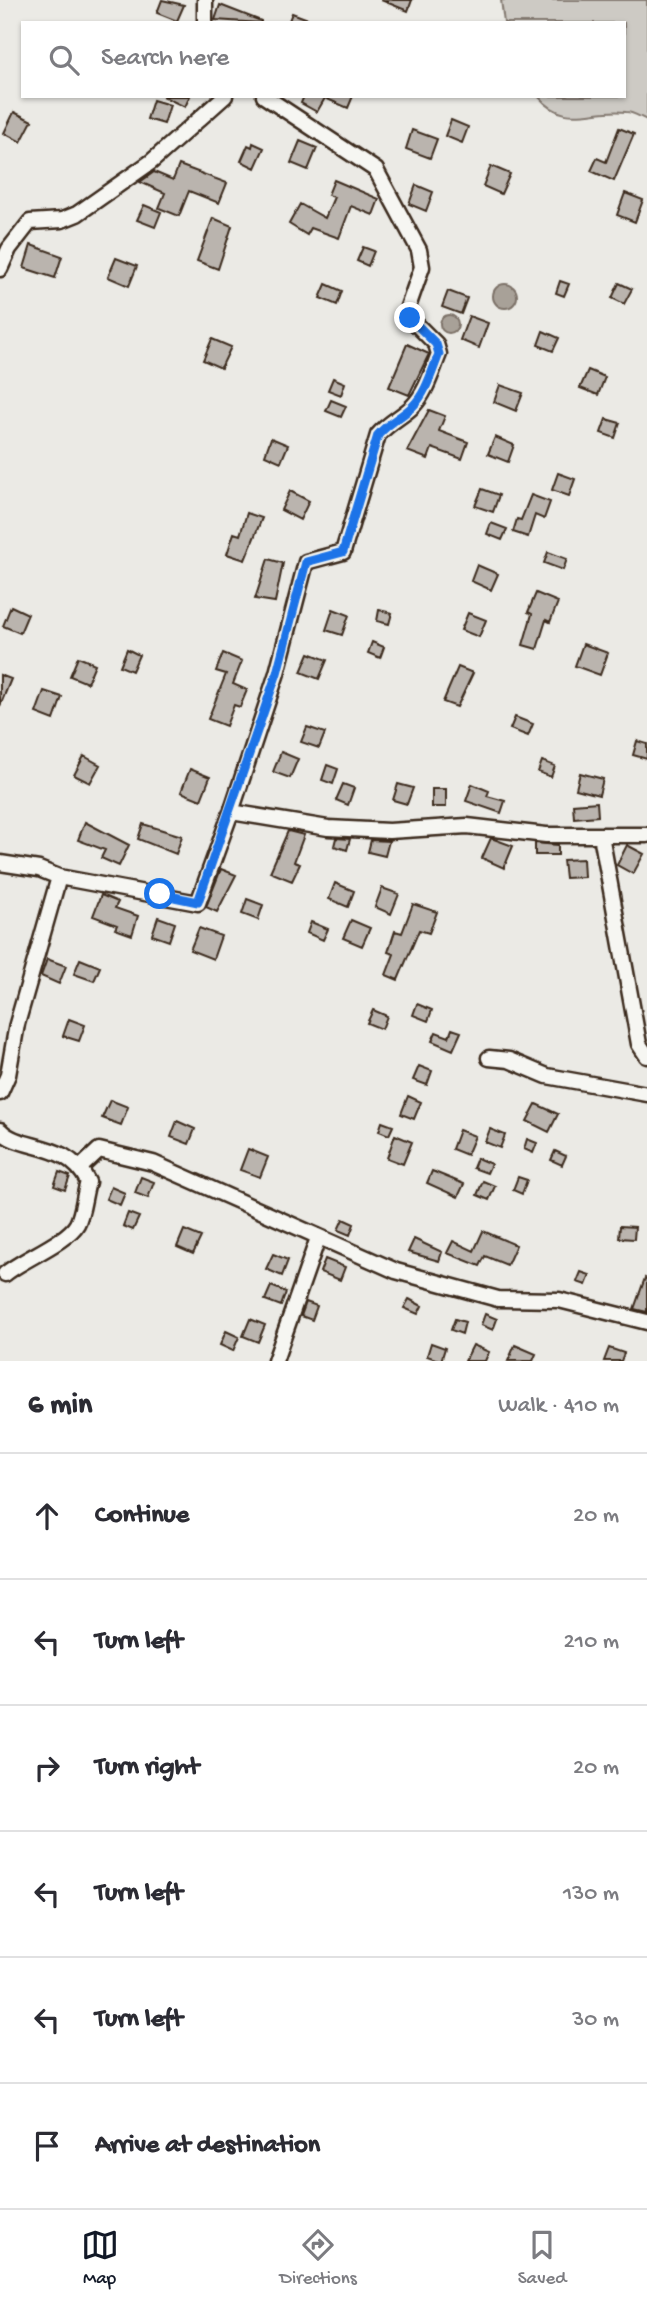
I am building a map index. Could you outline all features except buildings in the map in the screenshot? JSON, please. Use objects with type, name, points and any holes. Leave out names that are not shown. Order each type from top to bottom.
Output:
[{"type":"street","points":[[205,0],[205,21]]},
{"type":"street","points":[[0,269],[9,249],[30,222],[62,220],[77,214],[151,162],[223,98]]},
{"type":"street","points":[[0,863],[39,869],[59,877],[198,902],[277,673],[306,562],[343,552],[378,435],[391,420],[420,399],[439,354],[436,344],[410,318],[408,307],[422,267],[419,250],[376,170],[267,98]]},
{"type":"street","points":[[231,812],[328,828],[389,831],[467,826],[546,835],[647,835]]},
{"type":"street","points":[[601,835],[639,1044],[647,1056]]},
{"type":"street","points":[[0,1093],[8,1075],[17,1024],[59,877]]},
{"type":"street","points":[[489,1058],[509,1060],[547,1076],[647,1094]]},
{"type":"street","points":[[0,1129],[3,1133],[51,1149],[80,1167],[88,1182],[77,1224],[60,1241],[24,1258],[5,1274]]},
{"type":"street","points":[[80,1167],[99,1150],[153,1163],[396,1271],[498,1299],[559,1300],[647,1322]]},
{"type":"street","points":[[275,1361],[318,1238]]},
{"type":"shaded area","points":[[501,0],[647,0],[647,120],[634,114],[614,111],[570,115],[559,112],[540,98],[626,98],[626,21],[504,21]]},
{"type":"shaded area","points":[[505,284],[513,288],[517,296],[513,304],[505,308],[497,304],[493,296],[497,288]]},
{"type":"shaded area","points":[[445,315],[453,315],[458,324],[456,331],[445,333],[440,328],[440,320]]},
{"type":"route","points":[[160,894],[198,902],[277,673],[306,562],[343,552],[378,435],[391,420],[420,399],[439,354],[436,344],[410,318]]}]
